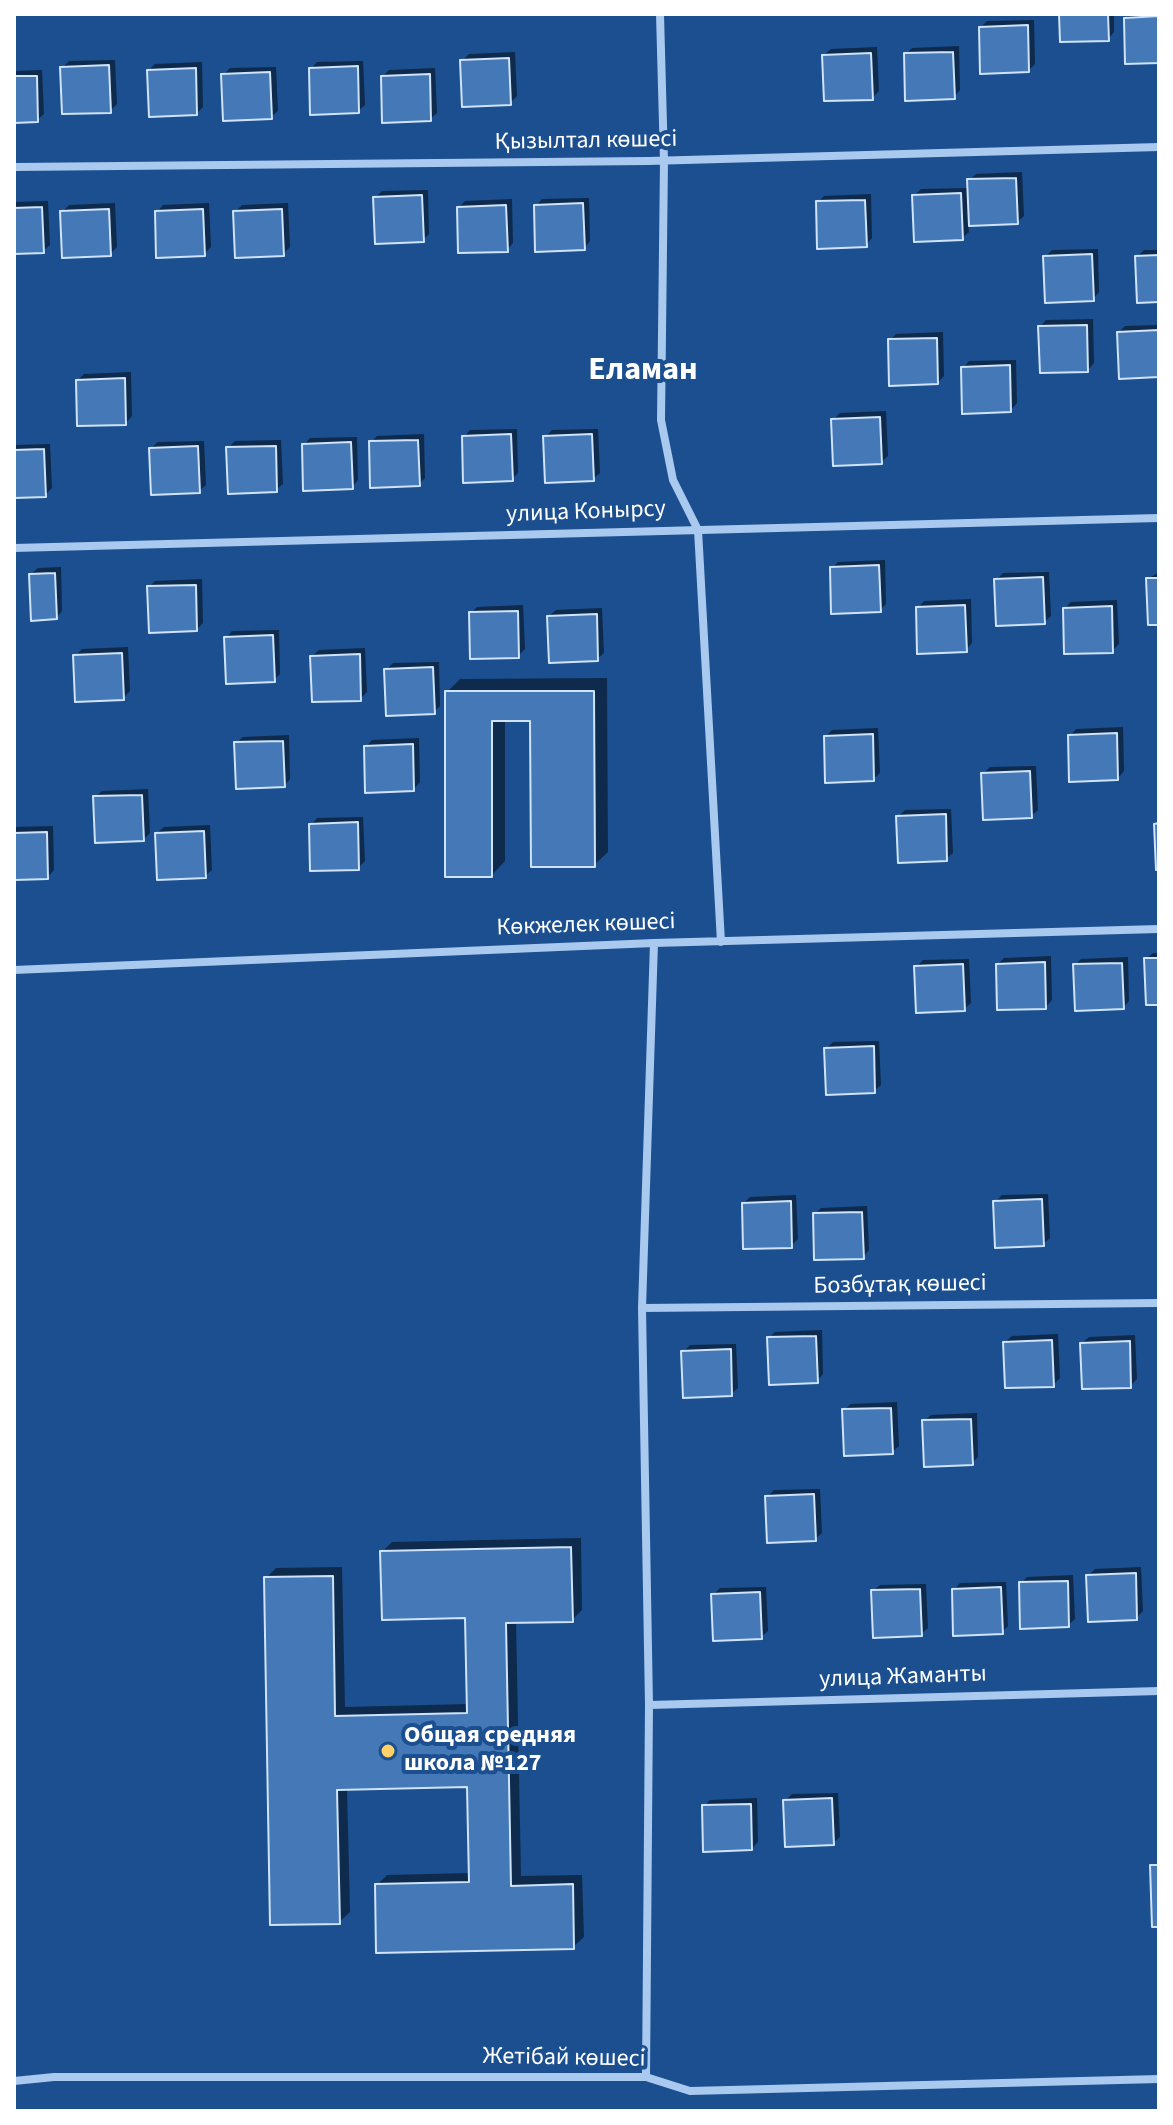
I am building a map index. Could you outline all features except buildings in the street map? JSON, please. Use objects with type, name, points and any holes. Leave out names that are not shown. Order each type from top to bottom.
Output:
[{"type":"street","points":[[660,14],[664,161],[661,420],[673,480],[698,530],[721,942]]},
{"type":"street","name":"Қызылтал көшесі","points":[[14,167],[664,161],[1159,147]]},
{"type":"street","name":"улица Конырсу","points":[[14,548],[1159,518]]},
{"type":"street","name":"Көкжелек көшесі","points":[[14,970],[654,943],[1159,929]]},
{"type":"street","points":[[646,2077],[649,1705],[642,1308],[654,943]]},
{"type":"street","name":"Бозбұтақ көшесі","points":[[642,1308],[1159,1303]]},
{"type":"street","name":"улица Жаманты","points":[[649,1705],[1159,1691]]},
{"type":"street","name":"Жетібай көшесі","points":[[14,2081],[54,2077],[646,2077],[690,2091],[1159,2079]]},
{"type":"place","name":"Общая средняя школа №127","points":[[388,1751]]},
{"type":"district","name":"Еламан","points":[[643,372]]}]
